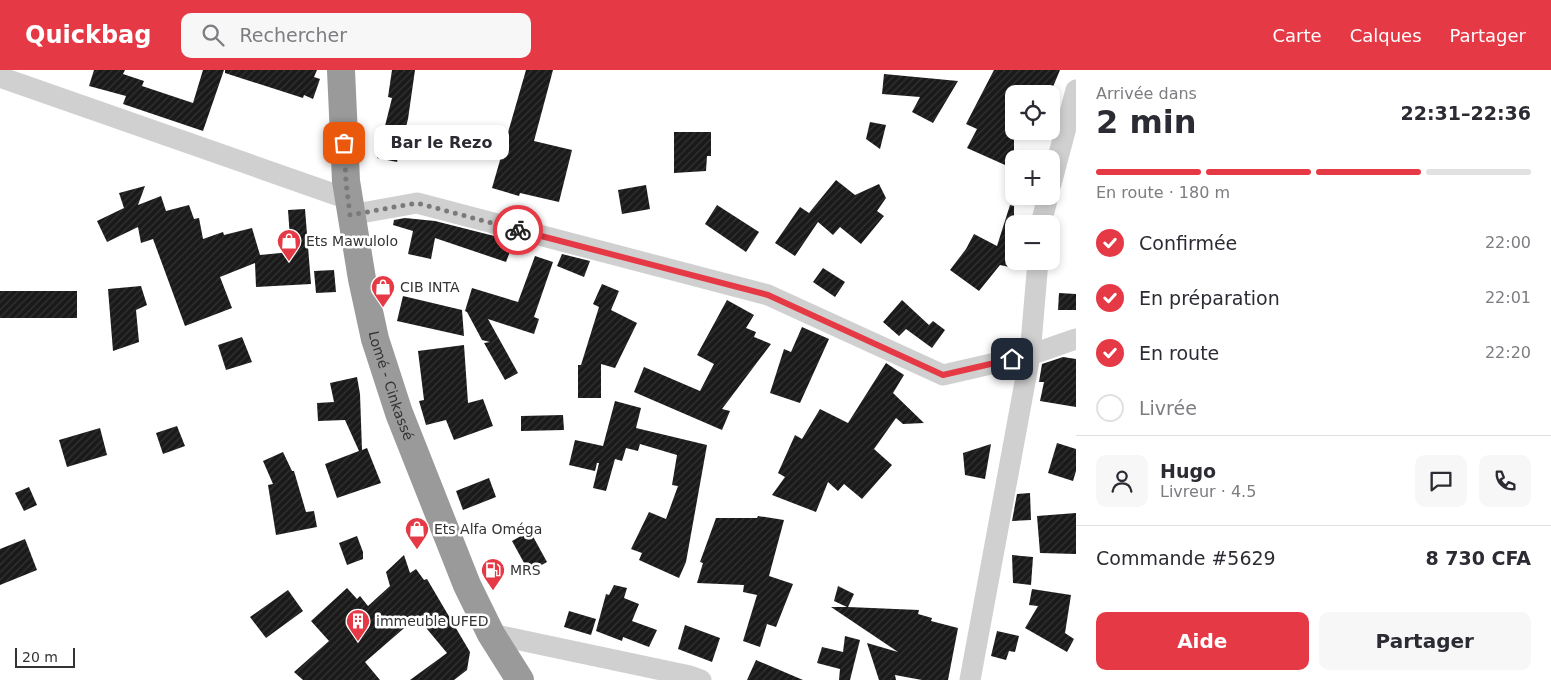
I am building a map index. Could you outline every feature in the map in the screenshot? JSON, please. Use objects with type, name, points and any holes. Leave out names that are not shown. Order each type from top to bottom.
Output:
[{"type":"highway","name":"Lomé - Cinkassé","points":[[340,70],[349,207],[375,339],[399,413],[467,585],[491,634],[520,680]]},
{"type":"street","points":[[0,77],[349,207],[417,203],[768,295],[943,375],[1030,355],[1076,339]]},
{"type":"street","points":[[1060,150],[1076,90]]},
{"type":"street","points":[[970,680],[1030,355],[1037,270]]},
{"type":"street","points":[[491,634],[702,680]]},
{"type":"building","points":[[94,70],[125,70],[123,74],[144,81],[142,86],[193,103],[203,70],[224,70],[203,131],[123,104],[126,96],[89,86]]},
{"type":"building","points":[[225,70],[317,70],[314,77],[320,79],[313,99],[304,95],[303,98],[225,73]]},
{"type":"building","points":[[392,70],[415,70],[408,119],[397,162],[377,158],[392,98],[388,97]]},
{"type":"building","points":[[526,70],[553,70],[534,141],[572,150],[559,202],[520,193],[519,196],[492,188]]},
{"type":"building","points":[[994,70],[1060,70],[1054,85],[1005,85],[1005,140],[1014,140],[1014,150],[1005,150],[1005,165],[967,148],[977,129],[966,124]]},
{"type":"building","points":[[884,74],[958,81],[933,123],[912,112],[920,97],[882,94]]},
{"type":"building","points":[[870,122],[886,125],[880,149],[866,139]]},
{"type":"building","points":[[674,132],[711,132],[711,156],[707,156],[706,171],[674,173]]},
{"type":"building","points":[[836,180],[855,195],[879,184],[886,198],[877,211],[884,216],[861,244],[840,227],[833,235],[818,222],[795,256],[775,243],[800,207],[809,213]]},
{"type":"building","points":[[646,185],[650,209],[622,214],[618,190]]},
{"type":"building","points":[[145,186],[138,205],[161,196],[166,211],[189,205],[194,219],[199,218],[203,239],[223,232],[224,235],[252,228],[260,255],[291,252],[288,210],[305,209],[311,284],[256,287],[255,263],[220,277],[232,308],[185,326],[153,239],[141,243],[138,227],[107,242],[97,221],[124,208],[119,193]]},
{"type":"building","points":[[717,205],[759,232],[746,252],[705,224]]},
{"type":"building","points":[[1010,205],[1014,206],[1014,215],[1007,215]]},
{"type":"building","points":[[405,218],[435,221],[514,241],[506,262],[435,238],[431,259],[408,254],[413,231],[393,225],[394,220]]},
{"type":"building","points":[[1005,221],[1005,266],[1000,265],[979,291],[950,270],[966,249],[974,234],[997,246]]},
{"type":"building","points":[[562,254],[590,261],[584,277],[557,266]]},
{"type":"building","points":[[535,256],[553,262],[534,317],[539,319],[534,334],[488,319],[518,373],[505,380],[484,343],[490,342],[482,340],[465,311],[472,288],[518,302]]},
{"type":"building","points":[[823,268],[845,282],[835,297],[813,282]]},
{"type":"building","points":[[334,270],[336,292],[316,293],[314,271]]},
{"type":"building","points":[[602,284],[619,291],[611,310],[637,323],[615,368],[601,364],[601,398],[578,398],[578,365],[581,365],[599,307],[593,304]]},
{"type":"building","points":[[141,286],[147,305],[136,310],[139,342],[113,351],[108,289]]},
{"type":"building","points":[[0,291],[77,291],[77,318],[0,318]]},
{"type":"building","points":[[1059,293],[1076,294],[1076,310],[1058,310]]},
{"type":"building","points":[[403,296],[462,310],[464,336],[397,321]]},
{"type":"building","points":[[727,300],[754,315],[746,328],[756,332],[754,337],[771,344],[722,409],[730,411],[722,430],[634,392],[644,367],[700,391],[714,364],[697,355]]},
{"type":"building","points":[[902,300],[929,325],[933,321],[945,330],[932,348],[906,329],[899,336],[883,322]]},
{"type":"building","points":[[802,327],[829,339],[800,403],[770,393],[784,349],[791,352]]},
{"type":"building","points":[[242,337],[252,362],[226,370],[218,345]]},
{"type":"building","points":[[464,345],[468,403],[483,399],[493,426],[454,440],[446,420],[426,425],[419,401],[424,400],[418,351]]},
{"type":"building","points":[[1063,357],[1076,359],[1076,407],[1040,401],[1044,382],[1039,382],[1042,364]]},
{"type":"building","points":[[886,363],[904,375],[893,393],[924,423],[903,424],[896,418],[874,449],[892,465],[862,499],[844,484],[838,491],[828,482],[816,512],[772,495],[785,477],[778,473],[795,435],[802,439],[820,409],[848,423]]},
{"type":"building","points":[[357,377],[360,394],[362,450],[367,448],[381,483],[337,498],[325,464],[359,451],[345,420],[318,421],[317,403],[334,402],[330,383]]},
{"type":"building","points":[[615,401],[641,408],[636,428],[707,445],[686,562],[679,578],[639,560],[642,553],[631,549],[649,512],[666,519],[678,486],[672,485],[677,455],[640,444],[638,451],[626,448],[622,461],[615,459],[606,491],[593,488],[599,463],[597,463],[595,471],[569,465],[575,440],[603,446]]},
{"type":"building","points":[[563,415],[564,430],[521,431],[521,416]]},
{"type":"building","points":[[177,426],[185,446],[163,454],[156,433]]},
{"type":"building","points":[[100,428],[107,455],[67,467],[59,440]]},
{"type":"building","points":[[1057,443],[1076,449],[1076,471],[1073,481],[1048,473]]},
{"type":"building","points":[[991,444],[985,479],[965,475],[963,453]]},
{"type":"building","points":[[283,452],[292,471],[294,471],[306,512],[314,511],[317,527],[276,535],[268,485],[273,484],[263,461]]},
{"type":"building","points":[[489,478],[496,497],[463,510],[456,491]]},
{"type":"building","points":[[29,487],[37,505],[24,511],[15,493]]},
{"type":"building","points":[[1030,493],[1031,520],[1012,521],[1017,494]]},
{"type":"building","points":[[1076,513],[1076,554],[1040,553],[1037,516]]},
{"type":"building","points":[[758,516],[784,520],[769,576],[793,584],[776,627],[767,624],[760,647],[743,641],[757,595],[743,592],[744,585],[697,583],[703,563],[700,562],[716,518],[757,518]]},
{"type":"building","points":[[530,531],[547,562],[529,572],[512,541]]},
{"type":"building","points":[[357,536],[363,552],[363,559],[347,565],[339,543]]},
{"type":"building","points":[[25,539],[37,570],[0,585],[0,549]]},
{"type":"building","points":[[404,555],[410,573],[416,569],[424,580],[427,579],[470,652],[467,670],[454,680],[410,680],[447,653],[417,617],[365,662],[380,680],[303,680],[294,672],[329,641],[311,621],[347,588],[357,599],[360,596],[368,606],[390,586],[386,572]]},
{"type":"building","points":[[1012,555],[1033,557],[1031,585],[1013,583]]},
{"type":"building","points":[[614,585],[627,588],[624,598],[639,604],[632,621],[657,630],[649,647],[623,637],[622,641],[596,631],[606,594],[609,595]]},
{"type":"building","points":[[838,586],[854,594],[848,607],[919,610],[918,614],[932,618],[931,621],[958,628],[948,680],[922,680],[895,675],[896,680],[879,680],[867,643],[898,652],[831,607],[847,607],[834,601]]},
{"type":"building","points":[[1032,589],[1071,595],[1065,633],[1074,639],[1067,652],[1025,628],[1038,606],[1029,605]]},
{"type":"building","points":[[288,590],[303,611],[266,638],[250,617]]},
{"type":"building","points":[[569,611],[596,619],[591,635],[564,627]]},
{"type":"building","points":[[685,625],[720,638],[712,662],[678,649]]},
{"type":"building","points":[[997,631],[1019,636],[1015,652],[1009,651],[1006,660],[991,656]]},
{"type":"building","points":[[845,636],[860,640],[850,680],[839,680],[840,669],[817,663],[822,647],[843,652]]},
{"type":"building","points":[[756,660],[803,680],[747,680]]},
{"type":"way so far","points":[[344,143],[350,215],[417,203],[518,230]]},
{"type":"place","name":"Bar le Rezo","points":[[344,143]]},
{"type":"place","name":"Ets Mawulolo","points":[[289,262]]},
{"type":"place","name":"CIB INTA","points":[[383,308]]},
{"type":"place","name":"Ets Alfa Oméga","points":[[417,550]]},
{"type":"place","name":"MRS","points":[[493,591]]},
{"type":"place","name":"immeuble UFED","points":[[358,642]]},
{"type":"route","points":[[518,230],[768,295],[943,375],[1012,359]]}]
